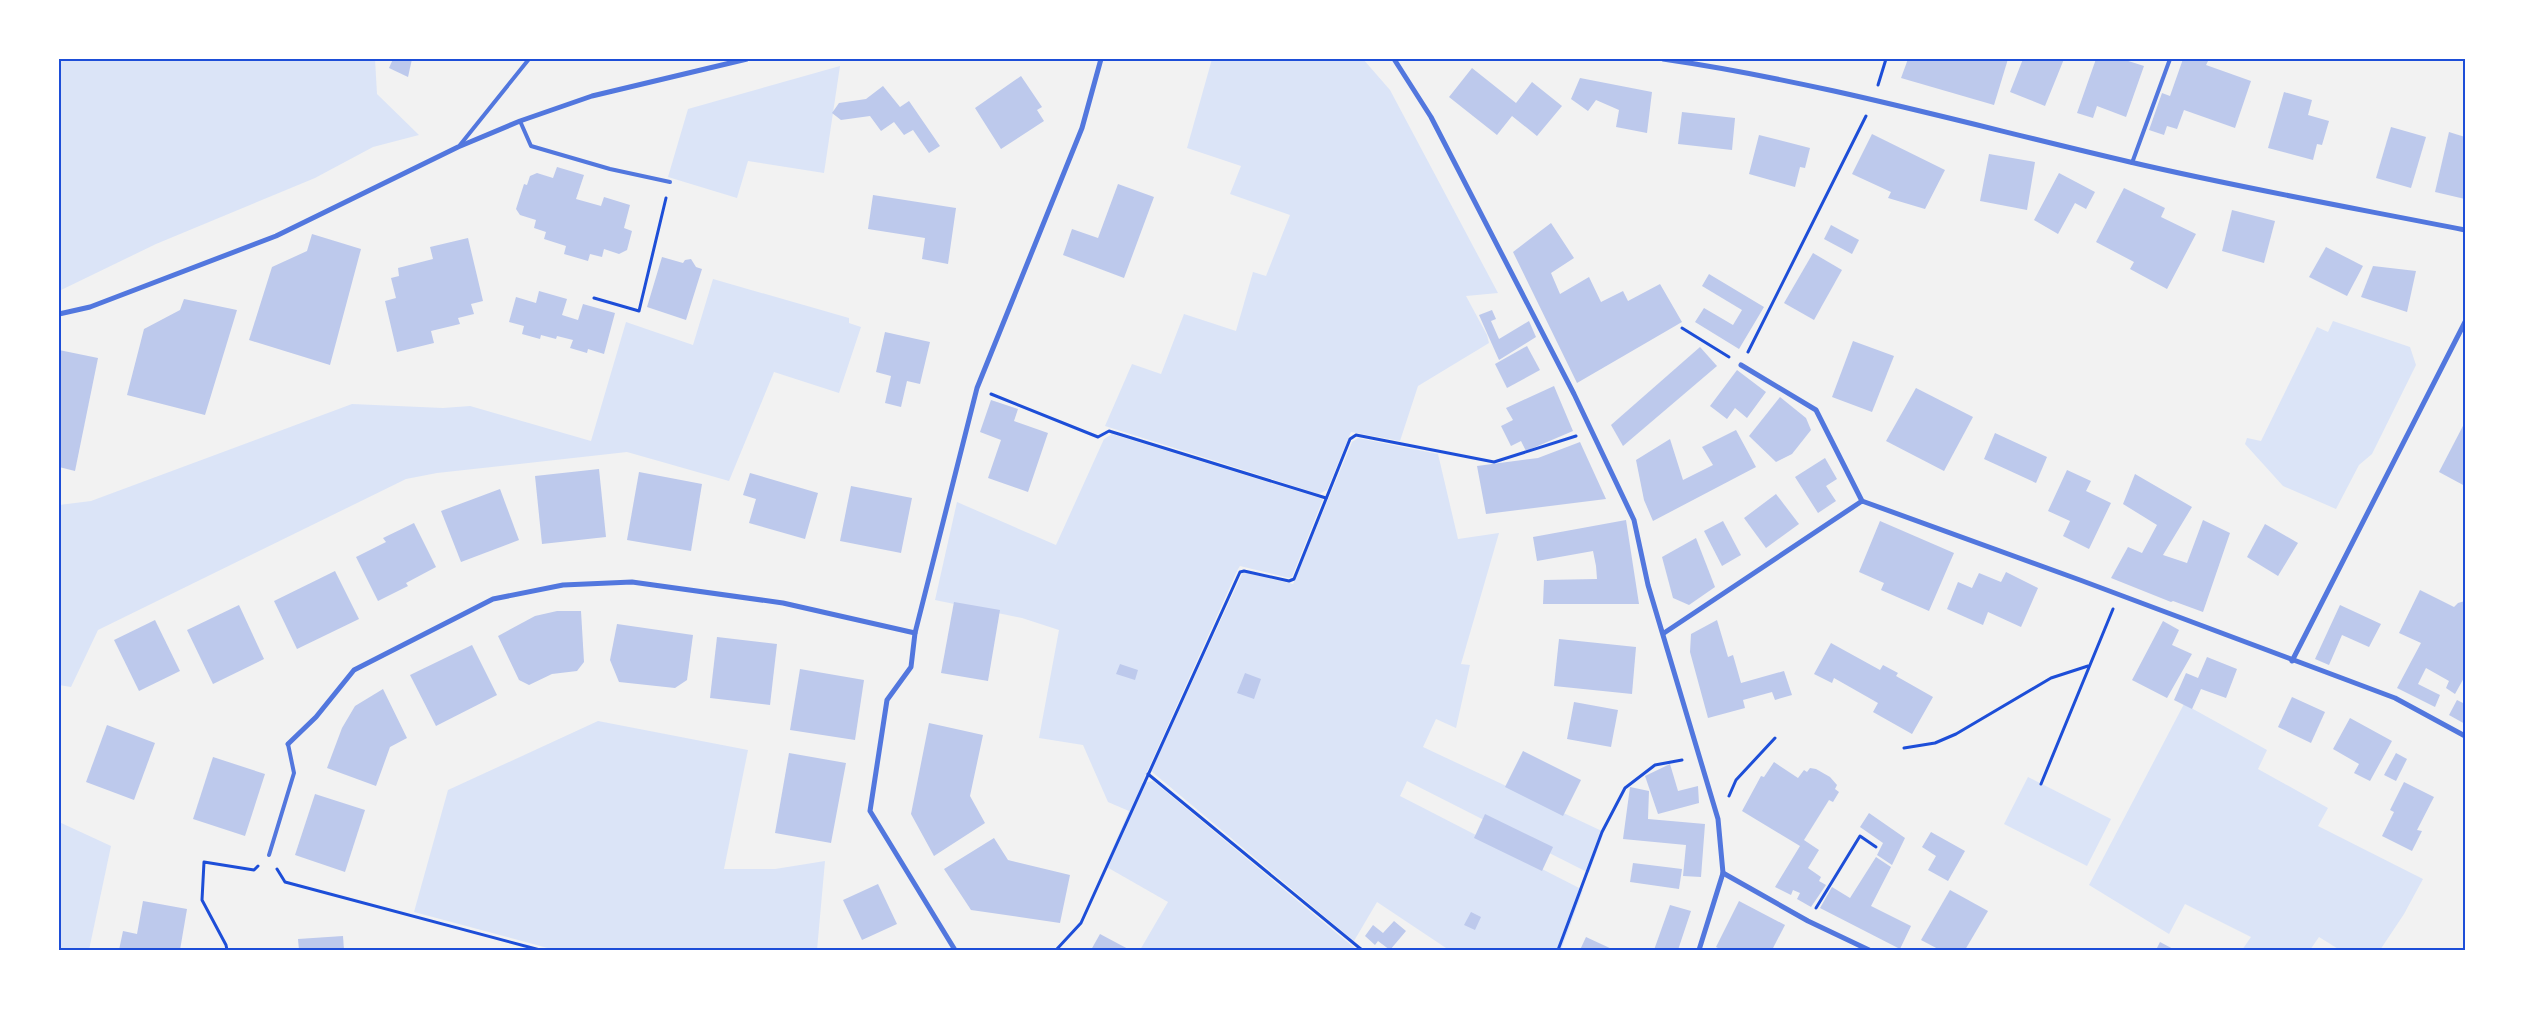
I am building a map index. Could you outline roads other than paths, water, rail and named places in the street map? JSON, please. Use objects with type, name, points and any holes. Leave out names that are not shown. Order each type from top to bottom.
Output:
[{"type":"street","points":[[59,314],[90,307],[276,236],[458,147],[520,121],[592,96],[747,59]]},
{"type":"street","points":[[955,950],[870,811],[887,700],[911,666],[915,634],[977,388],[1082,128],[1101,59]]},
{"type":"street","points":[[1394,59],[1431,117],[1590,429],[1634,520],[1648,585],[1664,633],[1718,819],[1723,873],[1699,950]]},
{"type":"street","points":[[1663,59],[1721,67],[1874,100],[2132,163],[2465,230]]},
{"type":"street","points":[[2292,661],[2465,322]]},
{"type":"street","points":[[1741,364],[1816,410],[1862,501],[2120,594],[2292,661],[2395,698],[2465,736]]},
{"type":"street","points":[[1664,633],[1862,501]]},
{"type":"street","points":[[288,744],[316,717],[354,670],[493,599],[563,585],[632,582],[726,595],[782,603],[915,634]]},
{"type":"street","points":[[1723,873],[1808,922],[1869,950]]},
{"type":"lane","points":[[458,147],[529,59]]},
{"type":"lane","points":[[2132,163],[2170,59]]},
{"type":"lane","points":[[520,121],[531,146],[610,169],[670,182]]},
{"type":"lane","points":[[269,855],[294,773],[288,744]]}]
